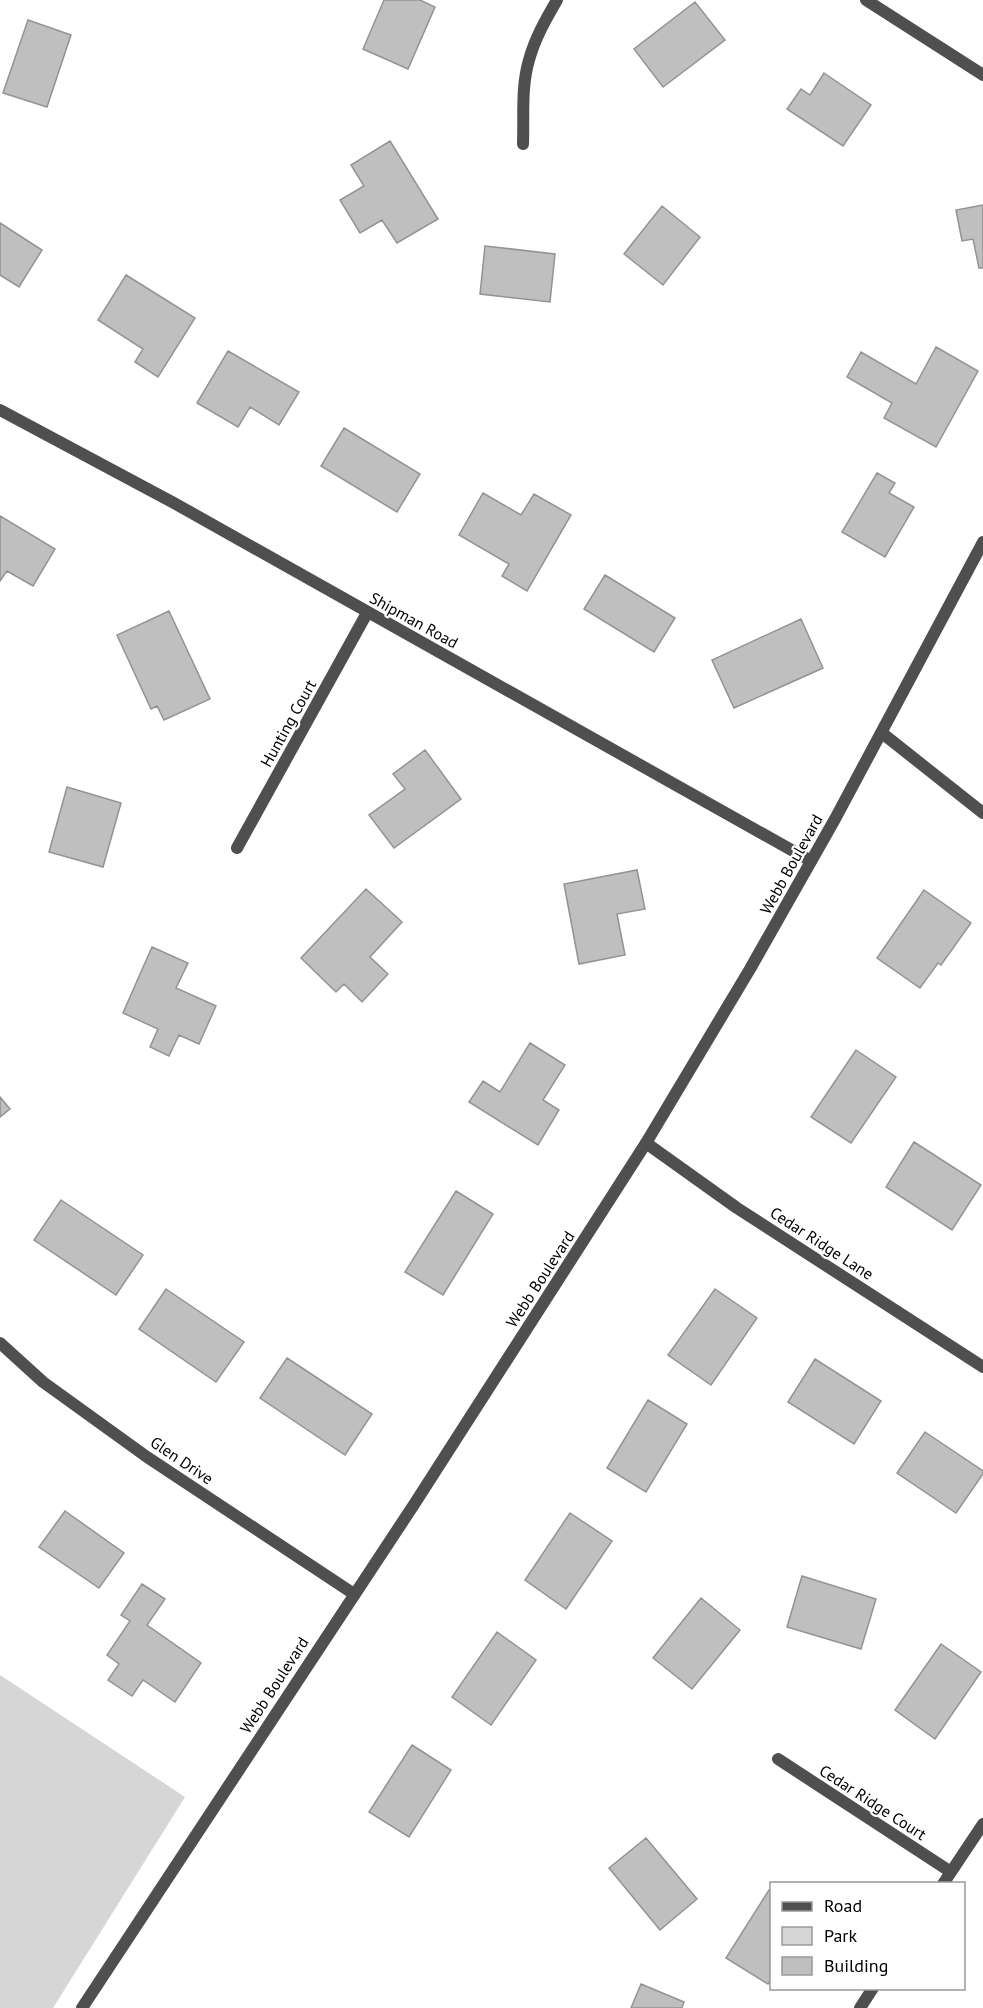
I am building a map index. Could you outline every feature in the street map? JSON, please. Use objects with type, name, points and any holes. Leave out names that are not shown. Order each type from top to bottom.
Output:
[{"type":"street","points":[[523,144],[524,84],[529,59],[538,35],[557,0]]},
{"type":"street","points":[[866,0],[983,75]]},
{"type":"street","name":"Shipman Road","points":[[0,410],[174,503],[812,861]]},
{"type":"street","name":"Webb Boulevard","points":[[82,2008],[646,1143],[812,861],[983,542]]},
{"type":"street","name":"Hunting Court","points":[[237,848],[367,613]]},
{"type":"street","points":[[882,733],[983,813]]},
{"type":"street","name":"Cedar Ridge Lane","points":[[646,1143],[737,1208],[983,1367]]},
{"type":"street","name":"Glen Drive","points":[[0,1343],[43,1382],[147,1457],[354,1594]]},
{"type":"street","name":"Cedar Ridge Court","points":[[778,1759],[951,1872]]},
{"type":"street","points":[[944,1882],[983,1824]]},
{"type":"street","points":[[860,2008],[872,1990]]},
{"type":"green space","points":[[0,1675],[185,1797],[53,2008],[0,2008]]},
{"type":"building","points":[[384,0],[420,0],[435,7],[408,69],[363,49]]},
{"type":"building","points":[[695,2],[725,40],[663,87],[634,49]]},
{"type":"building","points":[[28,20],[71,35],[47,107],[3,93]]},
{"type":"building","points":[[824,73],[871,105],[843,146],[787,109],[801,89],[810,95]]},
{"type":"building","points":[[390,141],[438,219],[397,243],[382,220],[360,233],[340,200],[364,186],[351,165]]},
{"type":"building","points":[[983,205],[983,268],[979,268],[973,239],[962,241],[956,210]]},
{"type":"building","points":[[662,206],[700,237],[663,285],[624,254]]},
{"type":"building","points":[[0,223],[42,250],[19,287],[0,275]]},
{"type":"building","points":[[485,246],[555,254],[550,302],[480,294]]},
{"type":"building","points":[[126,275],[195,318],[158,377],[135,362],[143,349],[98,320]]},
{"type":"building","points":[[936,347],[978,371],[936,447],[884,418],[892,403],[847,377],[861,352],[916,384]]},
{"type":"building","points":[[228,351],[299,392],[279,425],[250,407],[238,427],[197,403]]},
{"type":"building","points":[[344,428],[420,474],[397,512],[321,466]]},
{"type":"building","points":[[877,473],[895,483],[889,493],[914,507],[885,557],[842,532]]},
{"type":"building","points":[[483,493],[521,515],[534,494],[571,515],[527,591],[502,576],[509,564],[459,535]]},
{"type":"building","points":[[0,516],[55,549],[33,586],[7,571],[0,581]]},
{"type":"building","points":[[605,575],[675,618],[654,652],[584,609]]},
{"type":"building","points":[[169,611],[210,699],[164,720],[157,706],[151,709],[117,635]]},
{"type":"building","points":[[801,619],[823,668],[734,708],[712,660]]},
{"type":"building","points":[[425,750],[461,799],[394,848],[369,815],[405,789],[393,774]]},
{"type":"building","points":[[67,787],[121,803],[103,867],[49,852]]},
{"type":"building","points":[[637,870],[645,909],[617,914],[625,955],[579,964],[564,884]]},
{"type":"building","points":[[366,889],[402,922],[370,957],[388,974],[362,1002],[344,984],[336,992],[301,958]]},
{"type":"building","points":[[924,890],[971,923],[941,965],[938,963],[920,988],[877,958]]},
{"type":"building","points":[[152,947],[188,963],[176,988],[216,1006],[199,1044],[179,1035],[169,1056],[150,1047],[158,1029],[123,1013]]},
{"type":"building","points":[[530,1043],[565,1065],[543,1100],[559,1110],[538,1145],[469,1102],[483,1081],[500,1092]]},
{"type":"building","points":[[856,1050],[896,1077],[851,1143],[811,1117]]},
{"type":"building","points":[[0,1097],[10,1109],[0,1117]]},
{"type":"building","points":[[914,1142],[981,1185],[952,1230],[886,1187]]},
{"type":"building","points":[[456,1191],[493,1214],[443,1295],[405,1272]]},
{"type":"building","points":[[61,1200],[143,1255],[116,1295],[34,1240]]},
{"type":"building","points":[[166,1289],[244,1342],[216,1382],[139,1329]]},
{"type":"building","points":[[715,1289],[757,1318],[711,1385],[668,1355]]},
{"type":"building","points":[[287,1358],[372,1414],[345,1455],[260,1398]]},
{"type":"building","points":[[815,1359],[881,1401],[854,1444],[788,1402]]},
{"type":"building","points":[[648,1400],[687,1424],[646,1492],[607,1468]]},
{"type":"building","points":[[925,1432],[983,1471],[956,1513],[897,1473]]},
{"type":"building","points":[[65,1511],[124,1553],[99,1588],[39,1547]]},
{"type":"building","points":[[570,1513],[612,1541],[566,1609],[525,1580]]},
{"type":"building","points":[[802,1576],[876,1599],[861,1649],[787,1627]]},
{"type":"building","points":[[142,1584],[165,1599],[147,1625],[201,1663],[175,1702],[143,1680],[132,1696],[108,1680],[119,1664],[107,1655],[130,1621],[121,1615]]},
{"type":"building","points":[[701,1598],[740,1630],[692,1689],[653,1658]]},
{"type":"building","points":[[497,1632],[536,1660],[491,1725],[452,1697]]},
{"type":"building","points":[[941,1644],[981,1672],[935,1739],[895,1710]]},
{"type":"building","points":[[412,1745],[451,1770],[409,1837],[369,1812]]},
{"type":"building","points":[[646,1838],[697,1899],[660,1930],[609,1868]]},
{"type":"building","points":[[769,1890],[770,1981],[768,1984],[726,1958]]},
{"type":"building","points":[[641,1984],[684,2002],[682,2008],[631,2008]]}]
